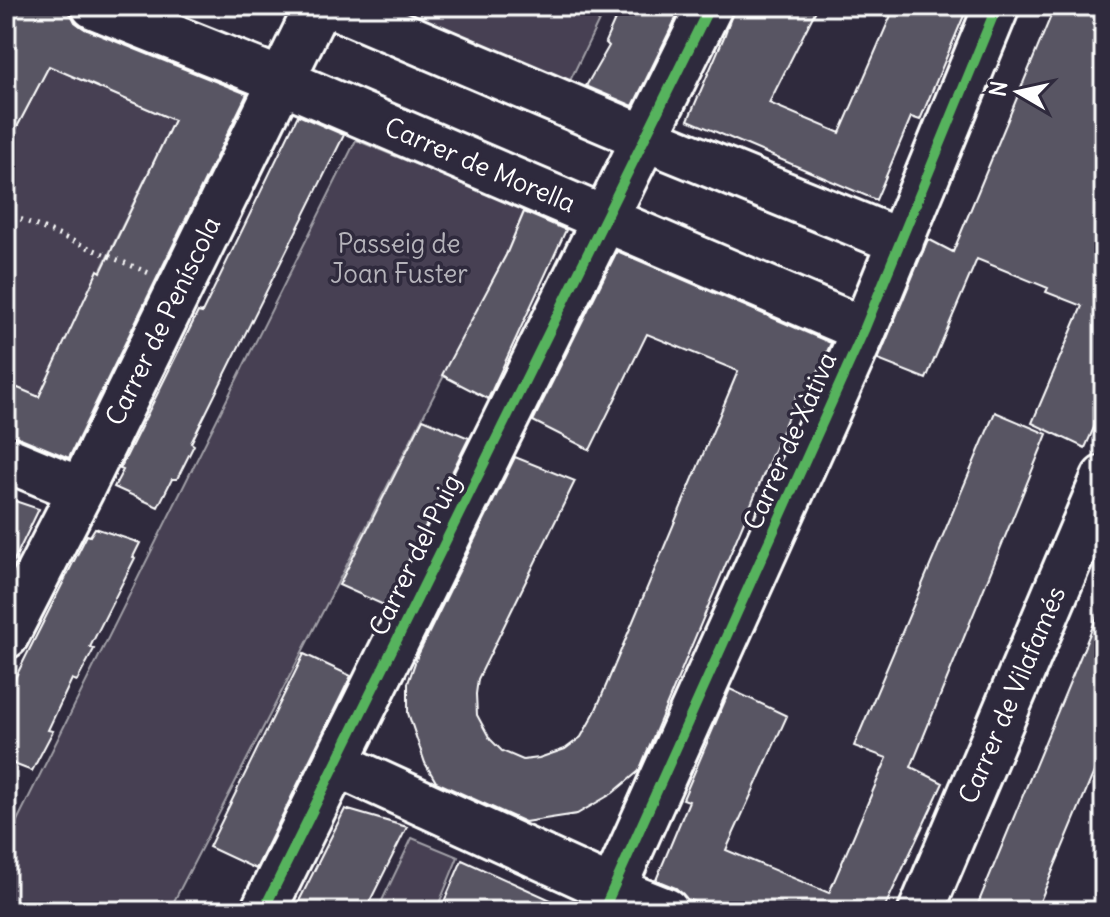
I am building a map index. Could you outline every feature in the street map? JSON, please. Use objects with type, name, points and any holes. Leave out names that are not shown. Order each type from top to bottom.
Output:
[{"type":"street","name":"Carrer de Morella","points":[[94,6],[282,81],[864,330]]},
{"type":"street","name":"Carrer de Peníscola","points":[[6,636],[81,490],[318,6]]},
{"type":"street","points":[[334,6],[901,242]]},
{"type":"street","name":"Carrer del Puig","points":[[263,911],[710,6]]},
{"type":"street","name":"Carrer de Xàtiva","points":[[608,900],[864,330],[997,6]]},
{"type":"street","points":[[6,459],[81,490]]},
{"type":"street","name":"Carrer de Vilafamés","points":[[921,911],[1104,478]]},
{"type":"street","points":[[337,764],[608,900],[666,911]]},
{"type":"path","points":[[6,213],[180,287]]},
{"type":"green space","points":[[425,6],[606,6],[568,85],[418,20]]},
{"type":"green space","points":[[49,66],[174,120],[39,397],[6,383],[6,148]]},
{"type":"green space","name":"Passeig de Joan Fuster","points":[[356,140],[525,209],[506,255],[169,911],[6,911],[6,843]]},
{"type":"green space","points":[[412,838],[458,857],[436,911],[377,911]]},
{"type":"building","points":[[16,6],[53,6],[71,14],[75,22],[85,29],[247,94],[69,458],[16,436],[6,435],[6,383],[39,397],[98,270],[101,272],[174,120],[49,66],[6,148],[6,25]]},
{"type":"building","points":[[621,6],[682,6],[633,106],[586,86],[609,46],[605,42]]},
{"type":"building","points":[[735,6],[818,6],[769,103],[840,133],[895,6],[968,6],[920,120],[911,117],[876,200],[688,120]]},
{"type":"building","points":[[1055,6],[1104,6],[1104,405],[1085,448],[1032,423],[1082,306],[1046,292],[1048,288],[977,259],[926,379],[878,360],[928,239],[953,252]]},
{"type":"building","points":[[298,115],[344,135],[191,443],[194,445],[177,479],[172,479],[158,507],[114,487],[123,470],[120,469],[198,312],[202,313]]},
{"type":"building","points":[[524,212],[566,230],[488,399],[442,375],[506,255]]},
{"type":"building","points":[[617,251],[831,343],[806,399],[797,395],[639,771],[613,793],[577,814],[525,822],[436,782],[425,763],[408,713],[408,683],[417,657],[515,457],[575,481],[478,679],[476,694],[477,715],[490,739],[502,751],[523,760],[565,749],[581,737],[595,712],[738,371],[647,334],[590,450],[533,421]]},
{"type":"building","points":[[995,412],[1047,434],[911,767],[943,783],[883,911],[716,911],[687,899],[676,888],[656,880],[689,801],[683,799],[730,689],[787,716],[726,850],[829,893],[887,758],[854,746]]},
{"type":"building","points":[[423,419],[469,438],[386,606],[339,585]]},
{"type":"building","points":[[6,498],[39,509],[6,577]]},
{"type":"building","points":[[95,528],[140,543],[90,647],[94,649],[77,681],[72,679],[48,730],[53,731],[32,771],[6,761],[6,696],[87,535],[90,536]]},
{"type":"building","points":[[1103,602],[1104,748],[1036,911],[975,911]]},
{"type":"building","points":[[304,654],[351,676],[256,869],[209,847]]},
{"type":"building","points":[[345,809],[407,827],[365,911],[294,911]]},
{"type":"building","points":[[462,860],[575,911],[440,911]]},
{"type":"cycle path","points":[[263,911],[710,6]]},
{"type":"cycle path","points":[[603,911],[864,330],[997,6]]}]
